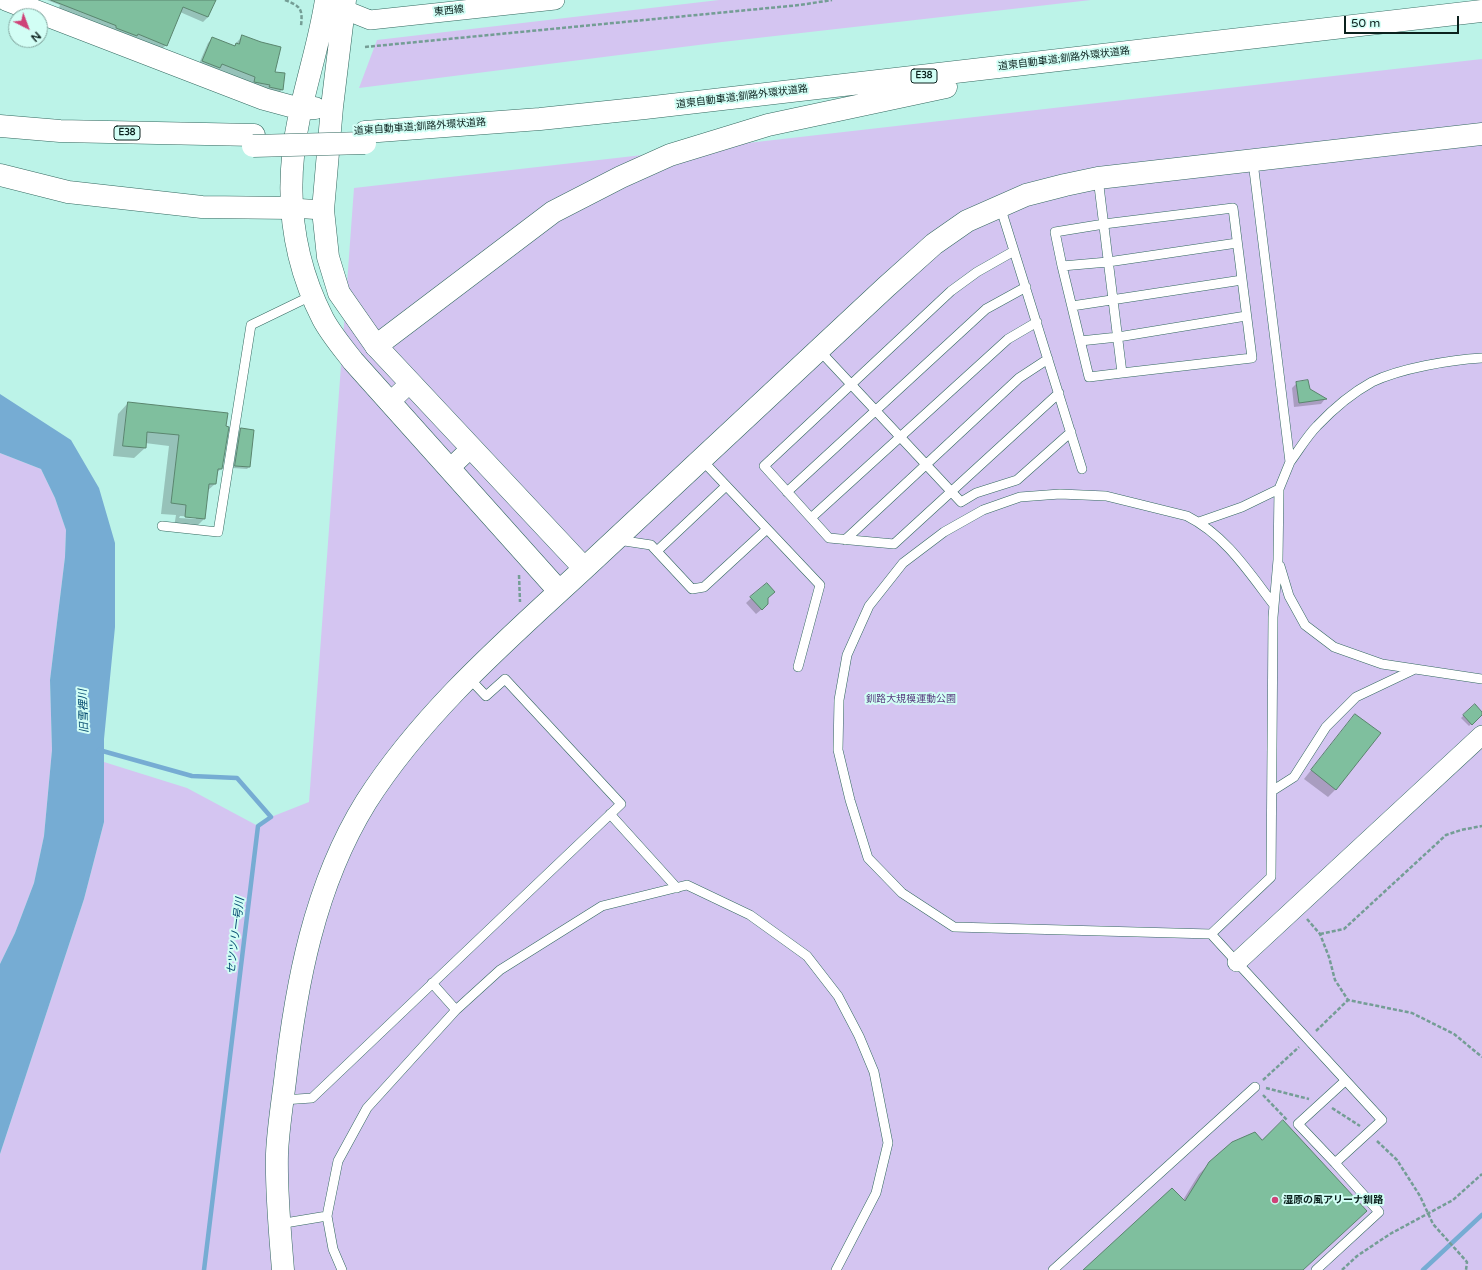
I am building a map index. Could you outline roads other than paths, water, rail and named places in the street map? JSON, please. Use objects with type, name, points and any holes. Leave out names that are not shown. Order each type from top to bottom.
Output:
[{"type":"main road","points":[[7,0],[264,98],[301,109],[332,107]]},
{"type":"main road","points":[[332,2],[301,109],[291,172],[293,231],[303,273],[323,320],[353,361],[389,403],[559,591]]},
{"type":"main road","points":[[332,2],[332,107],[323,210],[328,257],[340,293],[376,346],[584,568]]},
{"type":"main road","name":"道東自動車道;釧路外環状道路","points":[[0,135],[59,140],[168,145],[365,137],[645,108],[1482,11]]},
{"type":"main road","name":"道東自動車道;釧路外環状道路","points":[[365,137],[448,140],[541,132],[946,88],[1482,25]]},
{"type":"main road","points":[[353,361],[376,346],[553,212],[621,177],[670,155],[768,125],[946,88]]},
{"type":"main road","name":"道東自動車道;釧路外環状道路","points":[[0,126],[60,131],[254,141]]},
{"type":"main road","points":[[283,1270],[279,1224],[277,1153],[293,1014],[313,921],[341,851],[366,803],[410,742],[443,704],[559,591],[934,244],[967,221],[1026,195],[1098,178],[1253,162],[1482,134]]},
{"type":"main road","points":[[0,175],[68,192],[202,207],[292,208]]},
{"type":"street","name":"東西線","points":[[332,2],[370,20],[555,0]]},
{"type":"street","points":[[292,208],[323,210]]},
{"type":"street","points":[[389,403],[410,383]]},
{"type":"street","points":[[449,469],[471,448]]},
{"type":"street","points":[[1236,962],[1482,735]]},
{"type":"lane","points":[[1253,162],[1290,462]]},
{"type":"lane","points":[[1098,178],[1122,373]]},
{"type":"lane","points":[[1000,206],[1082,469]]},
{"type":"lane","points":[[1233,208],[1237,243],[1252,358],[1089,377],[1055,232],[1104,224],[1233,208]]},
{"type":"lane","points":[[1062,266],[1108,262],[1237,243]]},
{"type":"lane","points":[[1014,251],[977,272],[951,291],[764,466],[829,538],[894,544],[1059,393]]},
{"type":"lane","points":[[1072,306],[1242,280]]},
{"type":"lane","points":[[787,492],[986,309],[1026,287]]},
{"type":"lane","points":[[162,526],[218,532],[251,326],[313,295]]},
{"type":"lane","points":[[1080,341],[1118,337],[1246,316]]},
{"type":"lane","points":[[811,518],[1008,338],[1037,322]]},
{"type":"lane","points":[[818,350],[961,502],[976,493],[1017,480],[1071,432]]},
{"type":"lane","points":[[1274,605],[1228,545],[1199,522],[1187,516],[1106,496],[1060,494],[1020,497],[984,510],[944,532],[903,563],[870,606],[847,655],[839,700],[838,750],[850,800],[868,858],[902,893],[954,927],[1210,934],[1271,877],[1274,605],[1278,560],[1279,489],[1290,462],[1316,427],[1342,403],[1372,382],[1402,372],[1464,359],[1482,358]]},
{"type":"lane","points":[[845,540],[1019,378],[1048,359]]},
{"type":"lane","points":[[701,459],[820,585],[798,667]]},
{"type":"lane","points":[[657,551],[726,486]]},
{"type":"lane","points":[[1199,522],[1242,507],[1279,489]]},
{"type":"lane","points":[[615,539],[651,545],[692,589],[704,587],[767,529]]},
{"type":"lane","points":[[1278,560],[1289,596],[1305,625],[1334,647],[1382,664],[1482,679]]},
{"type":"lane","points":[[1272,791],[1294,777],[1326,727],[1356,697],[1415,669]]},
{"type":"lane","points":[[283,1100],[312,1098],[621,804],[505,679],[486,696],[469,678]]},
{"type":"lane","points":[[610,814],[677,888]]},
{"type":"lane","points":[[342,1270],[333,1249],[327,1216],[338,1161],[368,1108],[456,1010],[500,970],[602,906],[687,885],[750,915],[807,956],[838,996],[859,1036],[874,1072],[888,1143],[876,1193],[836,1270]]},
{"type":"lane","points":[[1210,934],[1382,1120],[1335,1163]]},
{"type":"lane","points":[[432,983],[456,1010]]},
{"type":"lane","points":[[1316,1270],[1379,1212],[1298,1124],[1345,1080]]},
{"type":"lane","points":[[1053,1270],[1255,1087]]},
{"type":"lane","points":[[279,1224],[327,1216]]},
{"type":"water","name":"旧雪裡川","points":[[0,394],[71,440],[99,488],[115,543],[115,627],[104,739],[104,822],[84,899],[0,1154],[0,964],[15,933],[34,883],[44,836],[52,750],[50,680],[65,557],[66,530],[55,498],[41,469],[0,453]]},
{"type":"waterway","name":"セツツリ一号川","points":[[99,750],[192,776],[237,778],[271,817],[258,826],[204,1270]]},
{"type":"waterway","name":"セツツリ一号川","points":[[1423,1270],[1482,1215]]},
{"type":"place","name":"湿原の風アリーナ釧路","points":[[1275,1200]]},
{"type":"park label","name":"釧路大規模運動公園","points":[[911,699]]}]
